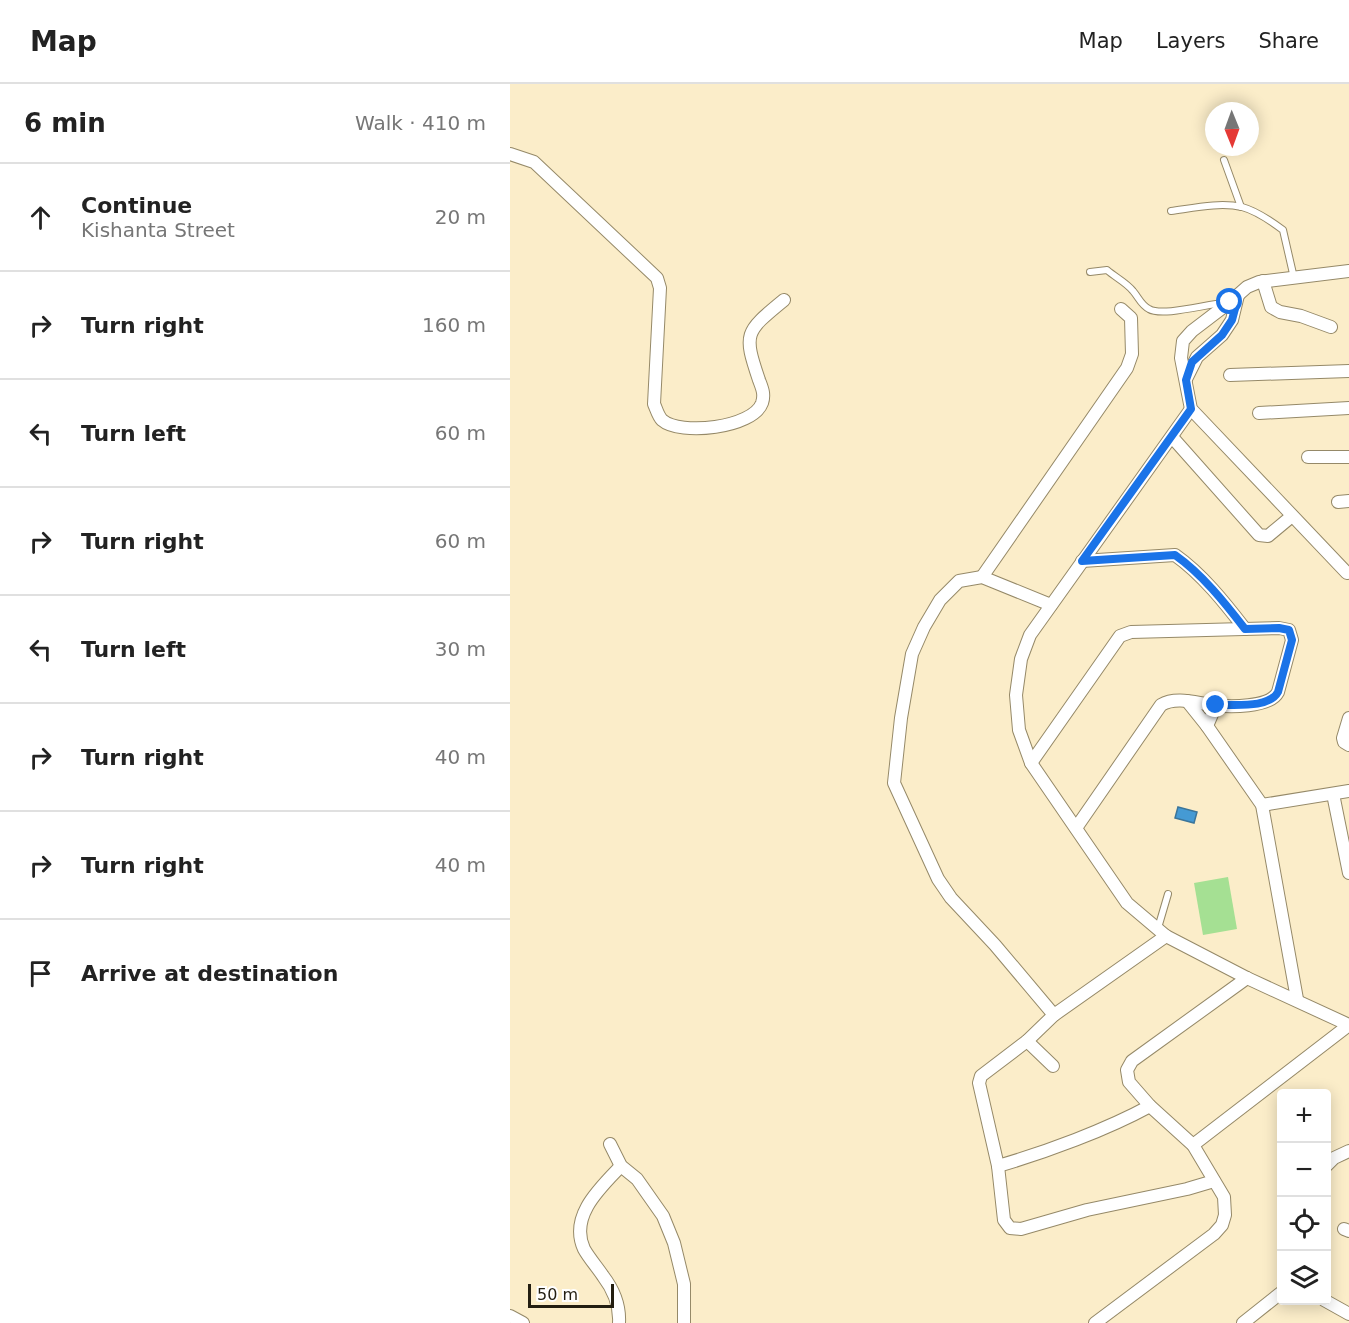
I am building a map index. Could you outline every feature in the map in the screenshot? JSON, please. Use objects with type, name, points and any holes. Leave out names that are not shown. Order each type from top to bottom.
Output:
[{"type":"street","points":[[510,154],[534,162],[657,278],[660,288],[654,404],[662,420],[681,428],[729,425],[746,420],[762,405],[764,394],[751,357],[749,334],[784,300]]},
{"type":"street","points":[[1347,573],[1191,409],[1181,358],[1183,341],[1204,322],[1235,301],[1247,287],[1263,281],[1349,271]]},
{"type":"street","points":[[1263,281],[1270,306],[1280,312],[1301,316],[1331,327]]},
{"type":"street","points":[[1186,380],[1197,357],[1219,339],[1232,320],[1235,301]]},
{"type":"street","points":[[982,577],[1126,368],[1132,354],[1131,318],[1121,309]]},
{"type":"street","points":[[1204,322],[1219,339]]},
{"type":"street","points":[[1230,375],[1349,371]]},
{"type":"street","points":[[1259,413],[1349,408]]},
{"type":"street","points":[[1191,409],[1030,635],[1021,659],[1017,686],[1019,730],[1031,763],[1127,903],[1162,933],[1247,978],[1297,999],[1349,1025],[1193,1145]]},
{"type":"street","points":[[1172,437],[1259,535],[1268,536],[1292,516]]},
{"type":"street","points":[[1308,457],[1349,457]]},
{"type":"street","points":[[1082,561],[1174,550],[1245,629]]},
{"type":"street","points":[[1051,605],[982,577],[959,581],[940,600],[912,654],[894,783],[938,879],[951,898],[995,945],[1054,1015]]},
{"type":"street","points":[[1031,763],[1120,636],[1131,632],[1279,628],[1289,630],[1292,640],[1275,699],[1266,703],[1216,705],[1187,701],[1166,702],[1161,705],[1076,828]]},
{"type":"street","points":[[1187,701],[1262,805],[1297,999]]},
{"type":"street","points":[[1207,726],[1216,705]]},
{"type":"street","points":[[1349,718],[1343,738],[1344,742],[1349,745]]},
{"type":"street","points":[[1262,805],[1349,791]]},
{"type":"street","points":[[1333,794],[1347,851],[1349,873]]},
{"type":"street","points":[[1162,933],[1054,1015],[1027,1041],[981,1076],[979,1083],[998,1166],[1004,1220],[1010,1228],[1021,1229],[1087,1210],[1214,1181]]},
{"type":"street","points":[[1095,1323],[1214,1234],[1222,1225],[1226,1205],[1224,1197],[1193,1145],[1150,1106],[1129,1083],[1127,1070],[1132,1061],[1247,978]]},
{"type":"street","points":[[1027,1041],[1053,1066]]},
{"type":"street","points":[[998,1166],[1021,1160],[1129,1117],[1150,1106]]},
{"type":"street","points":[[610,1143],[621,1166],[637,1179],[663,1216],[674,1243],[684,1284],[684,1323]]},
{"type":"street","points":[[1331,1161],[1349,1151]]},
{"type":"street","points":[[619,1323],[614,1293],[585,1250],[580,1234],[580,1224],[588,1204],[621,1166]]},
{"type":"street","points":[[1243,1323],[1277,1295]]},
{"type":"street","points":[[1331,1304],[1349,1314]]},
{"type":"street","points":[[510,1316],[523,1323]]},
{"type":"lane","points":[[1224,160],[1241,207]]},
{"type":"lane","points":[[1171,211],[1202,206],[1241,207],[1265,218],[1283,230],[1294,278]]},
{"type":"lane","points":[[1090,272],[1107,270],[1132,290],[1140,303],[1151,311],[1177,311],[1209,303],[1235,301]]},
{"type":"lane","points":[[1162,933],[1168,894]]},
{"type":"green space","points":[[1228,877],[1237,929],[1203,935],[1194,883]]},
{"type":"water","points":[[1178,807],[1197,812],[1194,823],[1175,818]]},
{"type":"route","points":[[1216,705],[1266,703],[1275,699],[1292,640],[1289,630],[1285,628],[1245,629],[1231,611],[1175,555],[1082,561],[1191,409],[1186,380],[1192,362],[1222,335],[1232,320],[1236,305],[1230,302]]}]
